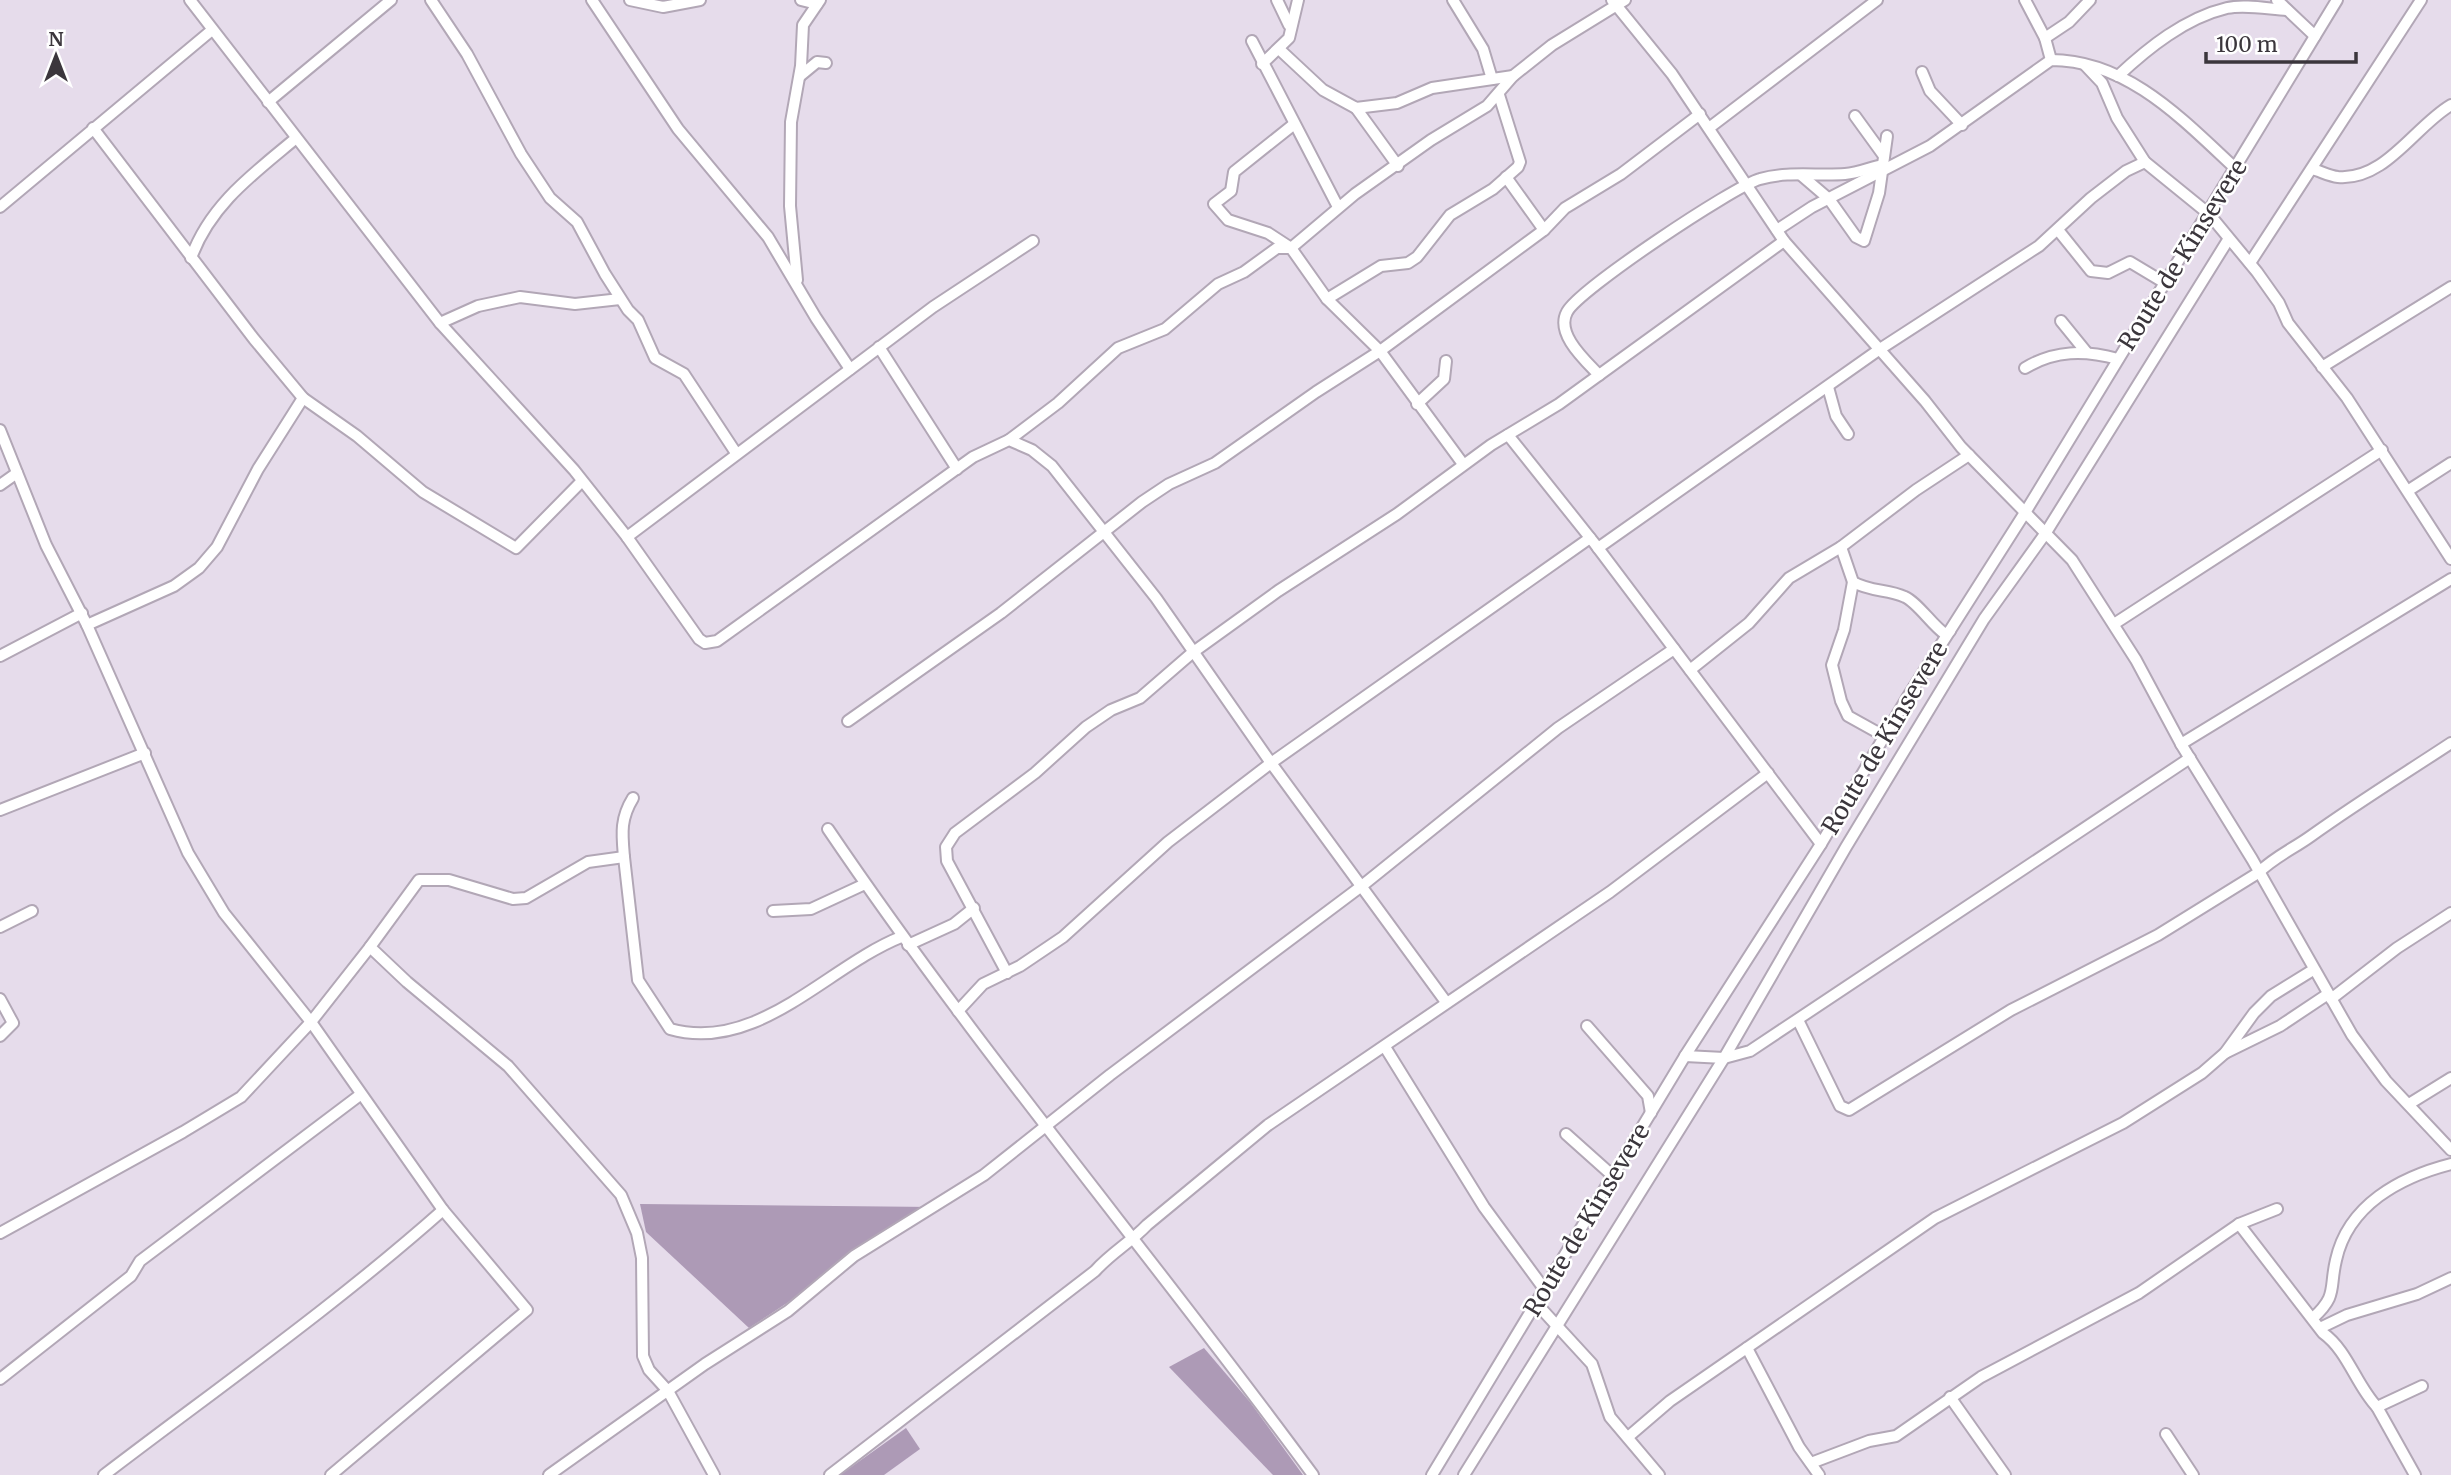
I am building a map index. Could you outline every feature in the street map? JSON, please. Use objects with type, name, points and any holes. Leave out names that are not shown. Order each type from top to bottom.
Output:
[{"type":"street","points":[[190,0],[440,323],[574,470],[627,537],[699,639],[712,643],[972,457],[1009,440],[1058,403],[1118,348],[1165,329],[1218,284],[1244,272],[1277,248],[1291,248],[1338,207],[1499,95],[1513,76],[1572,31],[1618,2],[1700,114],[1784,241],[1969,455],[2072,560],[2114,624],[2181,744],[2365,1054],[2386,1081],[2451,1150]]},
{"type":"street","points":[[268,102],[391,0]]},
{"type":"street","points":[[431,0],[467,54],[521,154],[550,198],[578,222],[620,299],[638,320],[655,358],[684,374],[736,453]]},
{"type":"street","points":[[592,0],[678,129],[768,237],[850,369]]},
{"type":"street","points":[[630,0],[687,5],[700,0]]},
{"type":"street","points":[[797,283],[789,172],[793,146],[791,122],[800,76],[803,25],[819,2],[801,0]]},
{"type":"street","points":[[1277,0],[1289,25]]},
{"type":"street","points":[[1262,64],[1289,38],[1289,25],[1298,0]]},
{"type":"street","points":[[1453,0],[1483,49],[1492,79]]},
{"type":"street","points":[[1709,128],[1877,0]]},
{"type":"street","points":[[2025,0],[2045,38],[2050,60]]},
{"type":"street","points":[[2045,38],[2069,22],[2090,0]]},
{"type":"street","points":[[2277,0],[2315,36]]},
{"type":"street","name":"Route de Kinsevere","points":[[1432,1475],[1685,1056],[1821,844],[1884,736],[2209,214],[2337,0]]},
{"type":"street","points":[[2250,263],[2421,0]]},
{"type":"street","points":[[2118,76],[2157,42],[2218,11],[2230,7],[2287,10]]},
{"type":"street","points":[[0,207],[212,30]]},
{"type":"street","points":[[1252,41],[1293,125],[1338,207]]},
{"type":"street","points":[[1279,49],[1323,90],[1356,108],[1398,166]]},
{"type":"street","points":[[1777,230],[1882,165],[1962,125],[2050,60],[2085,65],[2133,82],[2158,99],[2235,169]]},
{"type":"street","points":[[800,76],[817,62],[826,64]]},
{"type":"street","points":[[2085,65],[2102,83],[2117,118],[2145,162],[2209,214],[2228,240],[2250,263],[2279,303],[2287,323],[2347,398],[2409,490],[2451,559]]},
{"type":"street","points":[[1922,72],[1930,91],[1962,125]]},
{"type":"street","points":[[1356,108],[1397,103],[1432,88],[1513,76]]},
{"type":"street","points":[[1328,299],[1381,266],[1408,262],[1417,257],[1450,215],[1493,189],[1518,167],[1520,162],[1499,95]]},
{"type":"street","points":[[2312,169],[2337,177],[2359,175],[2387,159],[2451,105]]},
{"type":"street","points":[[848,721],[935,662],[1169,484],[1215,463],[1380,351],[1544,230],[1565,208],[1621,174],[1700,114]]},
{"type":"street","points":[[1855,116],[1882,165]]},
{"type":"street","points":[[1293,125],[1234,172],[1231,191],[1214,204],[1228,220],[1268,233],[1291,248],[1328,299],[1380,351],[1463,464]]},
{"type":"street","points":[[93,128],[191,258],[303,398],[357,436],[423,492],[513,548],[521,545],[581,482]]},
{"type":"street","points":[[1801,175],[1829,199],[1856,237],[1864,241],[1877,201],[1887,136]]},
{"type":"street","points":[[191,258],[208,219],[222,203],[295,139]]},
{"type":"street","points":[[1598,548],[1880,349],[2028,254],[2091,198],[2145,162]]},
{"type":"street","points":[[1599,375],[1570,341],[1566,330],[1567,311],[1595,285],[1745,184],[1776,176],[1856,172],[1882,165]]},
{"type":"street","points":[[1506,177],[1544,230]]},
{"type":"street","points":[[2058,230],[2091,271],[2108,273],[2130,262],[2165,283]]},
{"type":"street","points":[[1464,1475],[1724,1058],[1846,847],[1984,619],[2045,534],[2228,240]]},
{"type":"street","points":[[627,537],[933,307],[1033,241]]},
{"type":"street","points":[[1007,972],[945,854],[955,833],[1035,774],[1086,727],[1111,710],[1140,698],[1192,653],[1278,591],[1397,514],[1463,464],[1599,375],[1784,241]]},
{"type":"street","points":[[2322,367],[2451,287]]},
{"type":"street","points":[[440,323],[478,306],[520,297],[575,304],[620,299]]},
{"type":"street","points":[[2061,321],[2087,353]]},
{"type":"street","points":[[879,347],[957,469]]},
{"type":"street","points":[[2025,368],[2045,356],[2087,353],[2118,359]]},
{"type":"street","points":[[1417,404],[1440,386],[1447,371],[1446,361]]},
{"type":"street","points":[[1828,387],[1836,416],[1848,434]]},
{"type":"street","points":[[87,625],[174,586],[200,568],[217,547],[258,469],[303,398]]},
{"type":"street","points":[[0,430],[46,545],[82,613],[188,853],[224,913],[311,1022],[443,1210],[527,1310],[331,1475]]},
{"type":"street","points":[[1508,435],[1598,548],[1821,844]]},
{"type":"street","points":[[1009,440],[1032,450],[1052,466],[1156,598],[1192,653],[1446,1002]]},
{"type":"street","points":[[2114,624],[2382,450]]},
{"type":"street","points":[[1690,670],[1749,623],[1789,578],[1841,547],[1916,490],[1969,455]]},
{"type":"street","points":[[2409,490],[2451,463]]},
{"type":"street","points":[[0,485],[17,473]]},
{"type":"street","points":[[958,1011],[975,990],[1063,937],[1168,842],[1271,763],[1590,538]]},
{"type":"street","points":[[1841,547],[1853,582],[1832,671],[1848,716],[1884,736]]},
{"type":"street","points":[[2181,744],[2451,579]]},
{"type":"street","points":[[1853,582],[1865,589],[1907,598],[1937,629],[1945,634],[1950,631]]},
{"type":"street","points":[[0,656],[82,613]]},
{"type":"street","points":[[549,1475],[788,1311],[853,1256],[984,1175],[1110,1074],[1363,885],[1558,728],[1674,649]]},
{"type":"street","points":[[1798,1020],[1840,1106],[1849,1110],[2011,1010],[2158,935],[2258,873],[2270,861],[2311,836],[2361,799],[2451,743]]},
{"type":"street","points":[[0,810],[145,753]]},
{"type":"street","points":[[1685,1056],[1724,1058],[1750,1051],[2190,758]]},
{"type":"street","points":[[830,1475],[1132,1241],[1147,1225],[1268,1125],[1621,884],[1768,773]]},
{"type":"street","points":[[633,799],[624,813],[621,825],[638,980],[670,1030],[686,1034],[719,1030],[763,1019],[864,955],[954,924],[974,908]]},
{"type":"street","points":[[828,829],[905,941],[1132,1241],[1225,1354],[1313,1475]]},
{"type":"street","points":[[0,1233],[225,1108],[271,1067],[311,1022],[419,880],[449,880],[513,899],[526,898],[588,862],[625,857]]},
{"type":"street","points":[[773,911],[811,909],[864,884]]},
{"type":"street","points":[[0,927],[32,911]]},
{"type":"street","points":[[2225,1053],[2280,1026],[2330,996],[2451,913]]},
{"type":"street","points":[[370,947],[407,982],[508,1066],[621,1195],[638,1233],[642,1258],[643,1356],[649,1370],[668,1391],[714,1475]]},
{"type":"street","points":[[1628,1437],[1670,1401],[1935,1218],[2123,1123],[2202,1073],[2225,1053],[2254,1013],[2271,996],[2313,970]]},
{"type":"street","points":[[0,999],[13,1023],[0,1036]]},
{"type":"street","points":[[1587,1026],[1648,1096],[1651,1113]]},
{"type":"street","points":[[1385,1047],[1484,1207],[1545,1290]]},
{"type":"street","points":[[2409,1104],[2451,1078]]},
{"type":"street","points":[[0,1380],[131,1276],[140,1261],[360,1095]]},
{"type":"street","points":[[1566,1135],[1613,1176]]},
{"type":"street","points":[[2313,1318],[2332,1297],[2336,1257],[2349,1226],[2372,1199],[2426,1171],[2451,1164]]},
{"type":"street","points":[[1811,1463],[1869,1441],[1896,1436],[1981,1377],[2139,1293],[2239,1224],[2277,1209]]},
{"type":"street","points":[[104,1475],[364,1277],[443,1210]]},
{"type":"street","points":[[2239,1224],[2340,1351],[2361,1388],[2377,1407],[2415,1475]]},
{"type":"street","points":[[2320,1328],[2347,1315],[2417,1294],[2451,1278]]},
{"type":"street","points":[[1536,1303],[1592,1364],[1609,1417],[1659,1475]]},
{"type":"street","points":[[1747,1348],[1799,1447],[1819,1475]]},
{"type":"street","points":[[2377,1407],[2422,1386]]},
{"type":"street","points":[[1951,1397],[2005,1475]]},
{"type":"street","points":[[2166,1434],[2193,1475]]},
{"type":"shaded area","points":[[640,1204],[933,1207],[749,1328],[646,1232]]},
{"type":"shaded area","points":[[1204,1348],[1250,1402],[1303,1475],[1273,1475],[1169,1367]]},
{"type":"shaded area","points":[[906,1428],[920,1449],[884,1475],[840,1475]]}]
